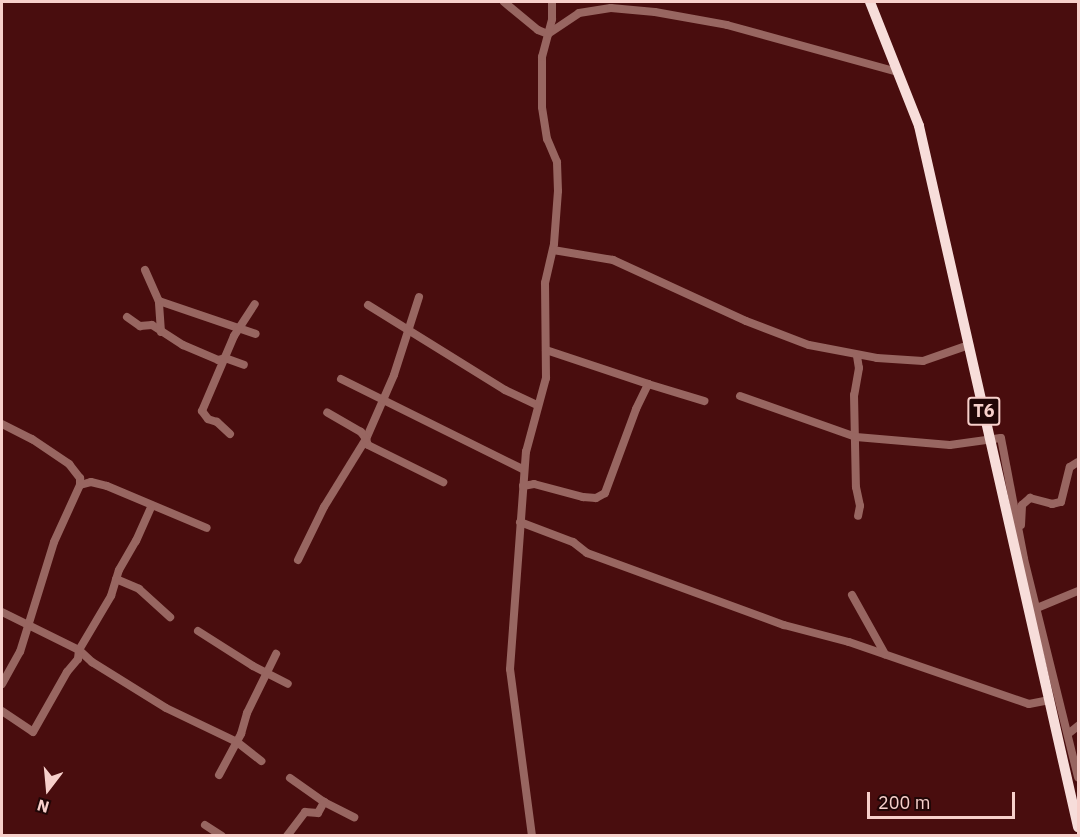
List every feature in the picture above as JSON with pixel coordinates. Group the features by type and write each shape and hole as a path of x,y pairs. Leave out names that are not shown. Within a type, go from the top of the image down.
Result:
{"highway":[{"name":"T6","path":"870,2 919,126 1078,827"}],"street":[{"path":"504,2 538,30 548,34"},
{"path":"532,836 510,669 525,452 546,378 545,283 553,250 558,191 557,162 547,139 542,107 542,57 552,2"},
{"path":"548,34 579,13 611,8 655,12 727,25 898,72"},
{"path":"553,250 613,260 746,321 809,345 877,357 923,361 969,345"},
{"path":"145,270 159,302 161,332"},
{"path":"298,560 324,507 366,439 394,375 419,297"},
{"path":"159,302 256,334"},
{"path":"230,434 208,419 202,411 238,327 255,304"},
{"path":"368,305 505,390 537,405"},
{"path":"127,317 140,326 152,325 183,345 218,360 225,358 244,365"},
{"path":"546,350 704,401"},
{"path":"857,356 860,368 854,395 858,516"},
{"path":"341,379 524,470"},
{"path":"523,486 534,484 583,497 596,498 605,494 636,409 648,384"},
{"path":"740,396 856,437 950,445 1001,438 1048,661 1078,777"},
{"path":"327,412 361,432 368,445 443,482"},
{"path":"2,424 32,439 69,464 80,478 80,485 54,542 21,652 2,684"},
{"path":"1021,535 1022,505 1030,498 1052,504 1061,502 1070,466 1078,462"},
{"path":"80,485 91,482 207,528"},
{"path":"2,711 33,732 67,672 78,659 79,650 111,596 116,579 152,505"},
{"path":"519,522 573,542 587,553 784,625 885,654 1029,704 1050,700"},
{"path":"116,579 139,589 170,617"},
{"path":"1037,609 1078,591"},
{"path":"852,595 885,654"},
{"path":"2,612 28,627 79,650 92,662 166,708 237,742 261,761"},
{"path":"198,631 288,684"},
{"path":"219,775 237,742 276,654"},
{"path":"1068,734 1078,726"},
{"path":"290,778 324,802 354,817"},
{"path":"287,836 305,812 318,813 324,802"},
{"path":"205,825 222,836"}]}
